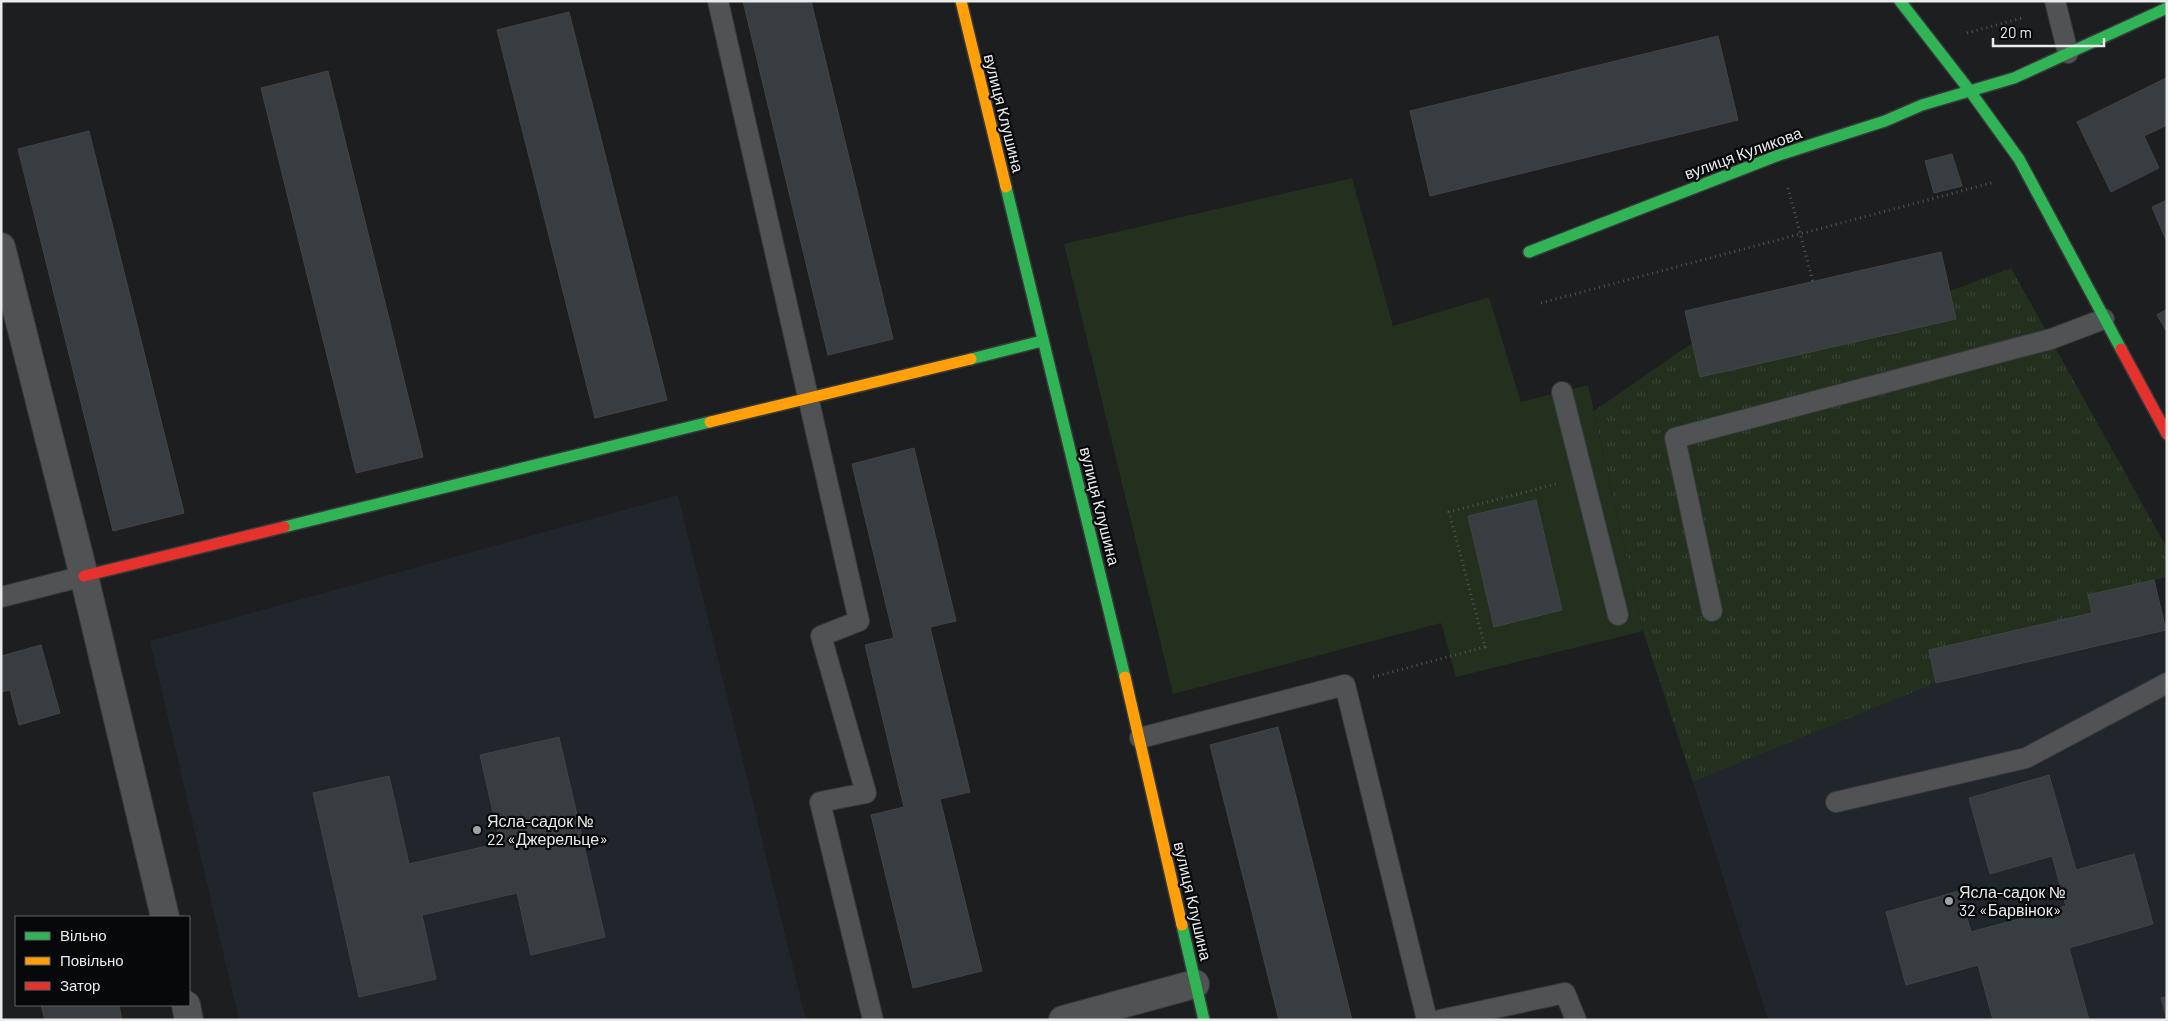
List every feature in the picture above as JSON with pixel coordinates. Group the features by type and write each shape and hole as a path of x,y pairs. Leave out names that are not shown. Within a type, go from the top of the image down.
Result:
{"street":[{"name":"вулиця Клушина","path":"961,1 1042,341 1140,738 1204,1020"},
{"path":"1900,1 1970,91 2019,160 2166,430"},
{"name":"вулиця Куликова","path":"1529,252 1779,155 1885,122 1922,105 2014,78 2167,8"},
{"path":"1,247 84,576 165,916"},
{"path":"84,576 1042,341"},
{"path":"1063,1020 1195,984"},
{"path":"186,1006 189,1020"}],"lane":[{"path":"718,1 859,621 821,636 866,792 820,802 873,1020"},
{"path":"2055,1 2068,53"},
{"path":"1712,611 1675,438 2051,339 2104,319"},
{"path":"1562,392 1618,615"},
{"path":"1,597 84,576"},
{"path":"1836,802 2026,758 2167,683"},
{"path":"1140,738 1345,685 1428,1020"},
{"path":"1440,1020 1564,993 1576,1020"}],"path":[{"path":"1963,34 2022,18"},
{"path":"1779,155 1813,282"},
{"path":"1541,303 1996,182"},
{"path":"1345,685 1484,647 1449,512 1583,477"}],"shaded area":[{"name":"Ясла-садок № 22 «Джерельце»","path":"678,495 806,1020 239,1020 150,641"},
{"name":"Ясла-садок № 32 «Барвінок»","path":"2167,630 2167,1020 1768,1020 1693,782 1936,683"}],"green space":[{"path":"1352,178 1393,326 1489,297 1521,402 1588,385 1643,631 1456,677 1441,623 1173,694 1064,244"},
{"path":"1941,252 1950,291 2011,268 2167,548 2167,577 2154,580 2166,630 1936,683 1693,782 1643,631 1594,411 1692,343 1685,311"}],"building":[{"path":"743,1 811,1 893,339 828,355"},
{"path":"569,12 667,400 595,418 497,30"},
{"path":"1718,36 1738,120 1430,196 1410,111"},
{"path":"328,71 423,457 356,473 261,88"},
{"path":"2166,78 2167,125 2144,136 2159,168 2111,192 2077,122"},
{"path":"89,131 184,513 113,531 18,149"},
{"path":"1952,154 1962,186 1934,193 1925,161"},
{"path":"2167,200 2167,242 2152,207"},
{"path":"1941,252 1956,319 1700,377 1685,311"},
{"path":"2167,309 2167,332 2157,315"},
{"path":"914,448 956,621 930,627 970,792 940,799 982,971 913,988 871,815 904,807 865,645 894,638 852,464"},
{"path":"1536,500 1562,610 1494,627 1468,516"},
{"path":"2154,580 2166,630 1936,683 1929,650 2092,613 2088,595"},
{"path":"41,645 60,713 19,725 10,690 1,692 1,656"},
{"path":"1278,727 1352,1020 1279,1020 1210,745"},
{"path":"559,737 605,937 531,955 517,893 422,915 436,979 359,997 313,793 389,776 409,864 500,843 480,755"},
{"path":"2049,775 2076,870 2134,854 2153,924 2069,948 2089,1020 1993,1020 1978,965 1906,985 1886,912 1959,891 1971,932 2066,906 2052,856 1990,874 1969,798"},
{"path":"2167,997 2167,1020 2161,998"},
{"path":"41,1006 119,1006 122,1020 45,1020"}],"traffic: fast":[{"path":"1900,1 1970,91 2019,159 2121,349"},
{"path":"1529,252 1779,155 1885,121 1922,105 2014,78 2167,8"},
{"path":"1006,187 1125,677"},
{"path":"971,359 1042,341"},
{"path":"284,527 710,422"},
{"path":"1182,925 1204,1020"}],"traffic: slow":[{"path":"961,1 1006,187"},
{"path":"710,422 971,359"},
{"path":"1125,677 1182,925"}],"traffic: jam":[{"path":"2121,349 2167,434"},
{"path":"84,576 284,527"}],"place":[{"name":"Ясла-садок № 22 «Джерельце»","path":"477,830"},
{"name":"Ясла-садок № 32 «Барвінок»","path":"1949,901"}]}
